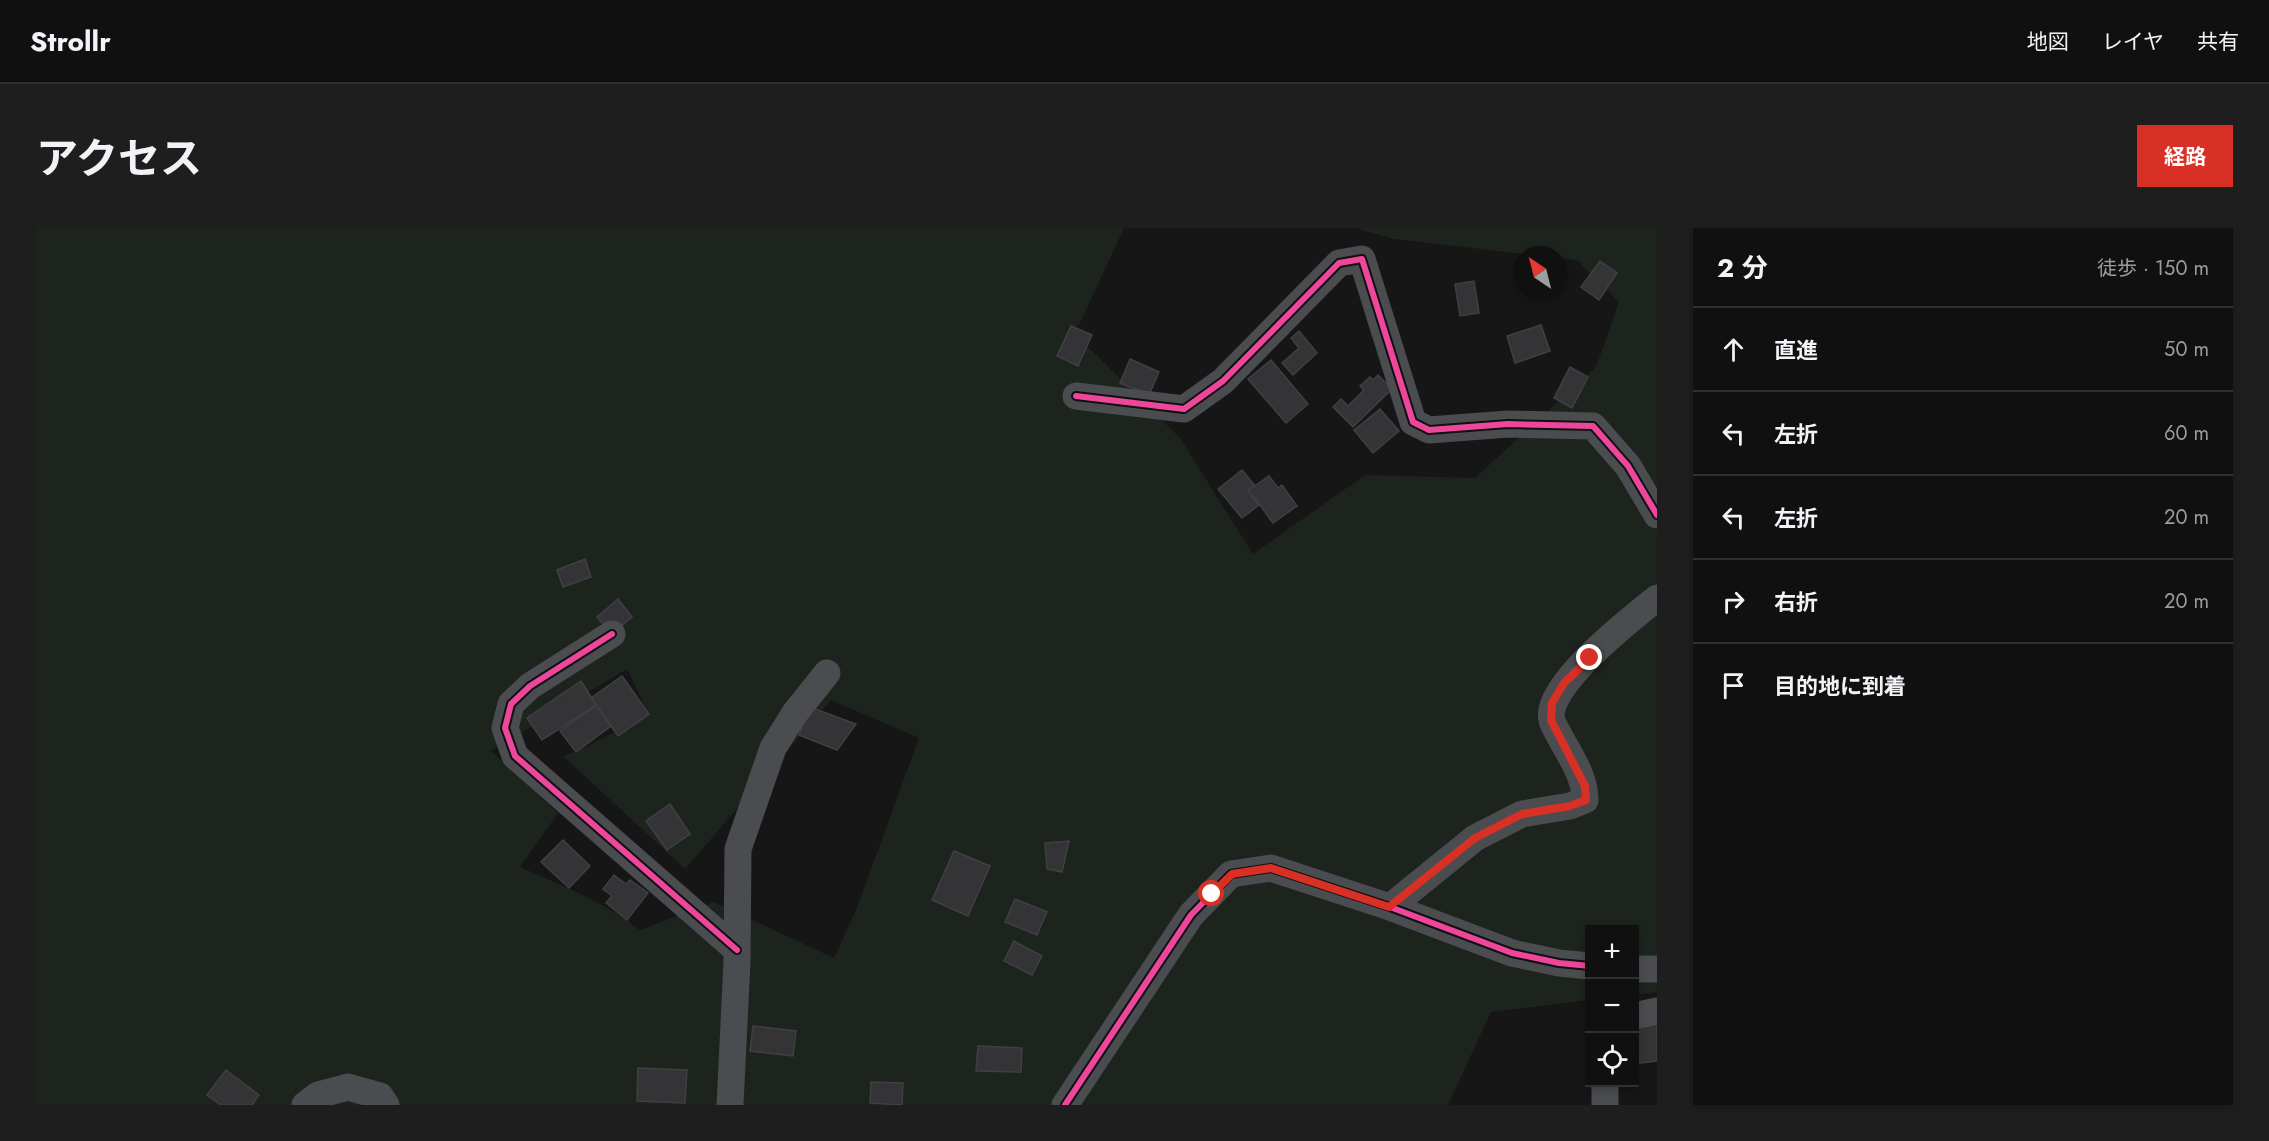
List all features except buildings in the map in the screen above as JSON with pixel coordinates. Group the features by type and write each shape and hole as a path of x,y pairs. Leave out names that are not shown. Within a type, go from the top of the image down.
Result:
{"street":[{"path":"1076,396 1184,410 1223,381 1339,263 1362,260 1413,422 1429,430 1508,424 1593,426 1628,466 1657,515"},
{"path":"1389,907 1475,838 1522,814 1570,806 1586,800 1585,786 1551,720 1552,703 1564,683 1617,630 1657,598"},
{"path":"612,634 530,686 511,704 505,728 515,756 737,950"},
{"path":"729,1105 737,950 738,849 773,748 795,713 827,673"},
{"path":"1065,1105 1191,915 1232,874 1271,868 1389,907 1512,953 1559,963 1585,966"},
{"path":"1639,969 1657,969"},
{"path":"1639,1015 1657,1011"},
{"path":"305,1105 318,1095 348,1087 380,1096 386,1105"},
{"path":"1605,1087 1605,1105"}],"shaded area":[{"path":"36,228 1124,228 1080,323 1072,331 1180,438 1253,554 1365,475 1475,478 1596,367 1619,302 1577,260 1567,259 1567,246 1513,246 1513,253 1394,239 1355,228 1657,228 1657,992 1639,994 1639,925 1585,925 1585,1000 1491,1012 1448,1105 36,1105","holes":["627,669 649,714 576,752 563,756 685,869 831,700 919,738 856,910 834,958 714,902 640,930 612,911 567,887 520,867 558,813 491,751"]}],"cycle path":[{"path":"1076,396 1184,409 1223,381 1339,263 1362,259 1413,422 1429,430 1508,424 1593,426 1628,466 1657,515"},
{"path":"612,634 530,686 511,704 505,728 515,756 737,950"},
{"path":"1065,1105 1191,915 1231,874 1271,868 1390,907 1512,953 1559,963 1585,966"}],"route":[{"path":"1212,894 1232,874 1271,868 1389,907 1475,838 1522,814 1570,806 1586,800 1585,786 1551,720 1552,703 1564,683 1590,658"}]}
